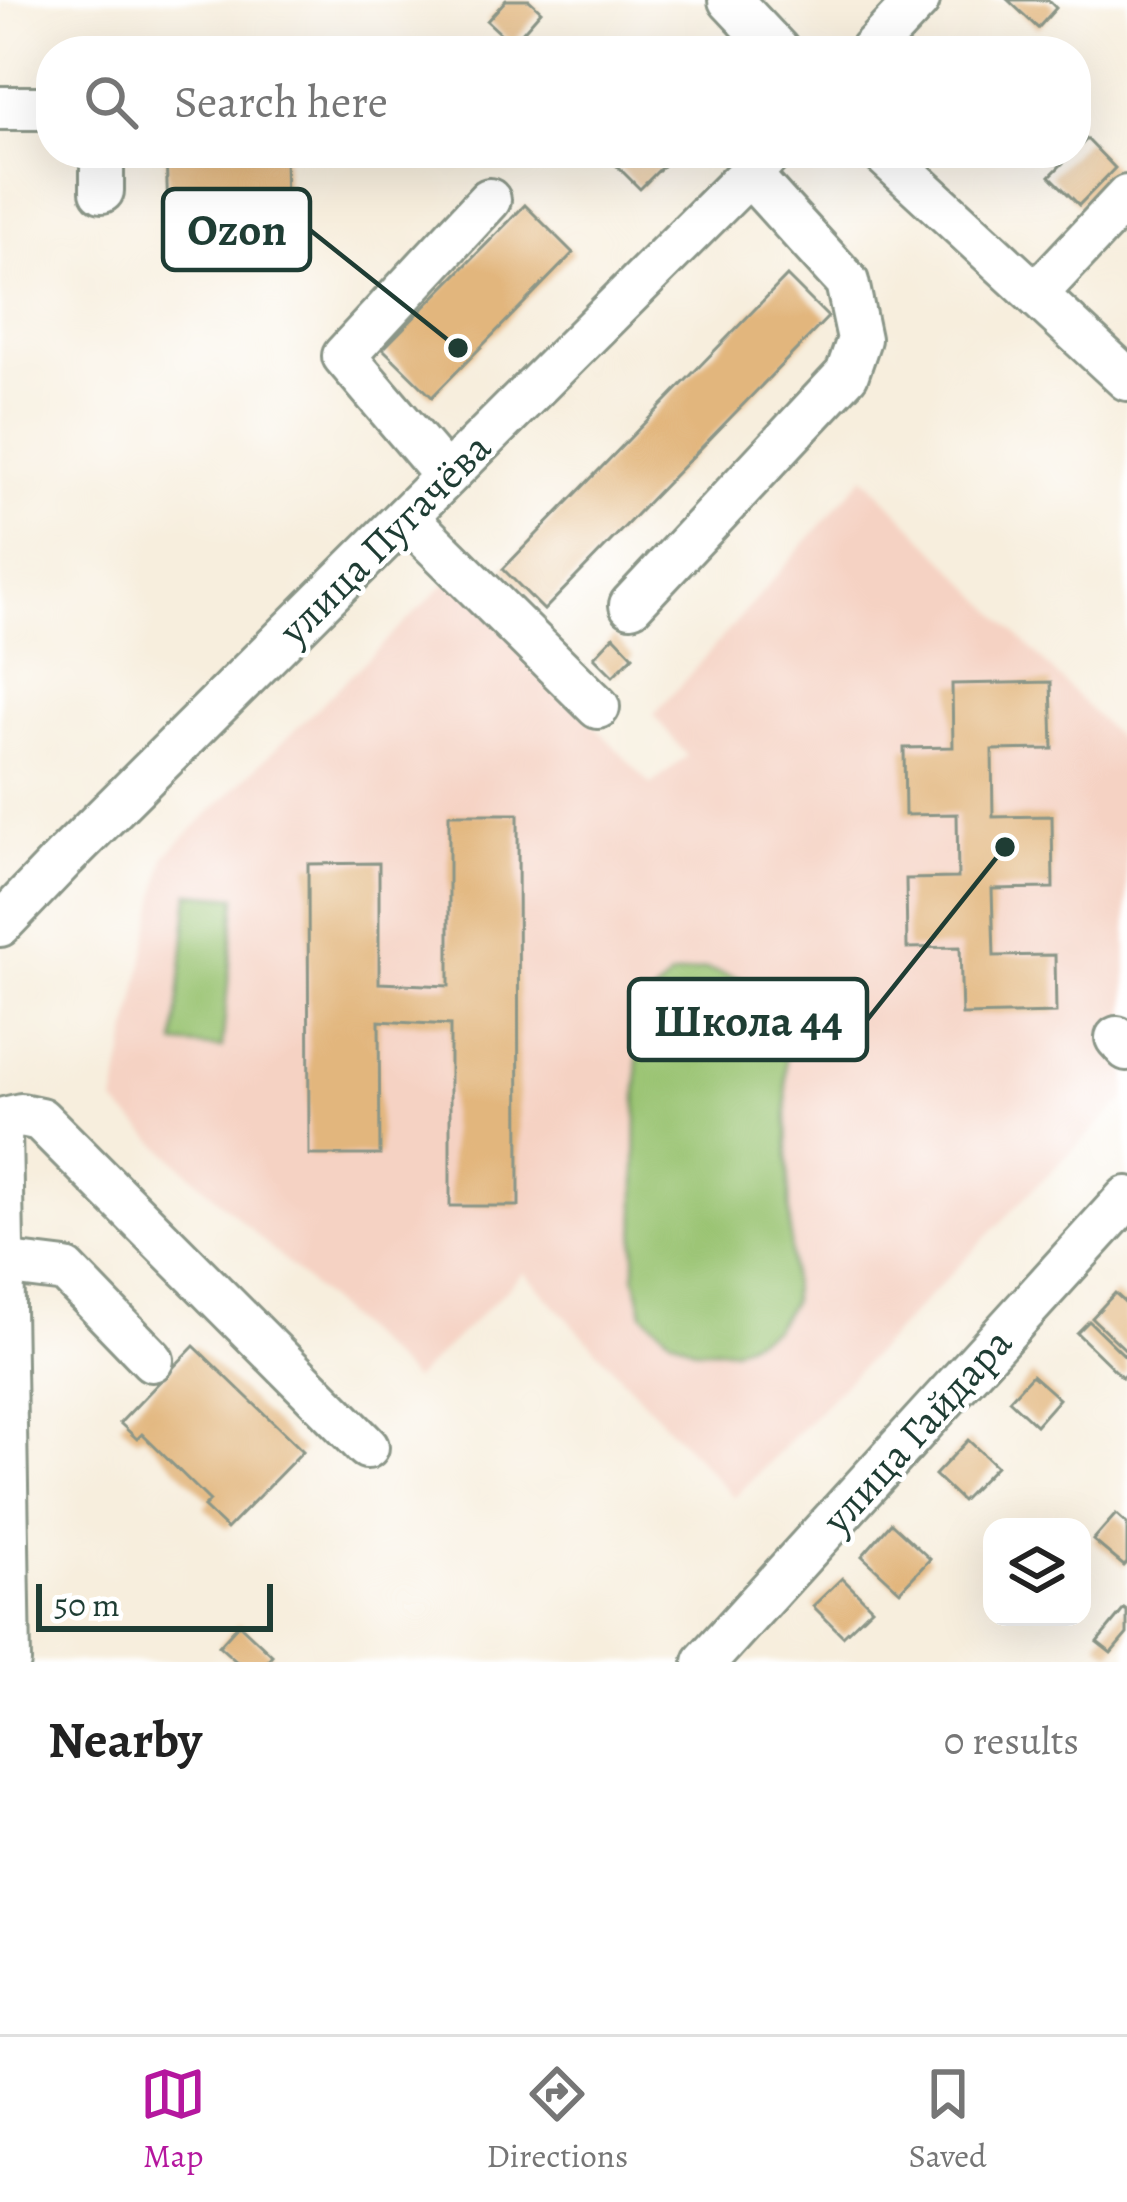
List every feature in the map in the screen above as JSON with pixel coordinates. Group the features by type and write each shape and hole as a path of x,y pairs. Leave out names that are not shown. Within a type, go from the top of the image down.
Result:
{"street":[{"path":"730,0 764,36"},
{"path":"884,36 918,0"},
{"path":"0,108 36,108"},
{"name":"улица Пугачёва","path":"0,926 756,168"},
{"path":"631,605 847,374 859,339 847,282 763,168"},
{"path":"899,168 1127,379"},
{"path":"1036,294 1127,196"},
{"path":"446,476 344,356 489,200"},
{"path":"406,517 598,707"},
{"path":"9,1662 0,1124 21,1115 40,1119 367,1447"},
{"name":"улица Гайдара","path":"705,1662 1120,1222"},
{"path":"2,1263 66,1271 152,1360"}],"shaded area":[{"path":"864,476 1127,748 1127,1098 734,1498 524,1272 413,1380 114,1103 165,856 453,576 651,785 687,756 654,715"}],"green space":[{"path":"189,893 236,897 222,1048 175,1044"},
{"path":"705,969 742,979 775,1006 785,1044 792,1303 773,1329 733,1349 696,1349 670,1337 643,1313 635,1275 638,1012 670,977"}],"building":[{"path":"506,0 529,0 541,11 519,36 503,36 487,21"},
{"path":"1008,0 1048,0 1056,8 1038,28"},
{"path":"1091,143 1115,168 1079,205 1050,176 1058,168 1091,168"},
{"path":"166,168 285,168 286,211 168,213"},
{"path":"619,168 661,168 640,189"},
{"path":"525,205 573,253 432,397 383,349"},
{"path":"787,276 828,317 544,610 503,569"},
{"path":"614,636 633,656 613,676 594,657"},
{"path":"1051,682 1053,749 992,750 993,817 1052,816 1053,888 992,889 994,956 1055,955 1056,1013 962,1015 960,947 907,948 906,879 958,878 957,814 905,815 904,748 953,747 952,684"},
{"path":"449,814 518,814 519,1206 450,1206 450,1025 379,1021 380,1155 309,1155 308,864 379,863 379,983 449,986"},
{"path":"1115,1293 1127,1304 1127,1351 1092,1318"},
{"path":"1089,1321 1127,1358 1122,1377 1077,1333"},
{"path":"194,1346 303,1451 227,1529 204,1507 210,1501 142,1434 137,1439 120,1423"},
{"path":"1032,1375 1059,1399 1036,1425 1009,1400"},
{"path":"968,1440 996,1466 962,1501 935,1475"},
{"path":"1116,1514 1127,1524 1124,1566 1093,1540"},
{"path":"891,1523 930,1559 900,1591 862,1556"},
{"path":"842,1578 872,1608 843,1636 813,1606"},
{"path":"1124,1609 1127,1634 1111,1653 1097,1642"},
{"path":"239,1624 272,1655 266,1662 237,1662 219,1646"}],"place":[{"name":"Ozon","path":"458,348"},
{"name":"Школа 44","path":"1005,847"}]}
